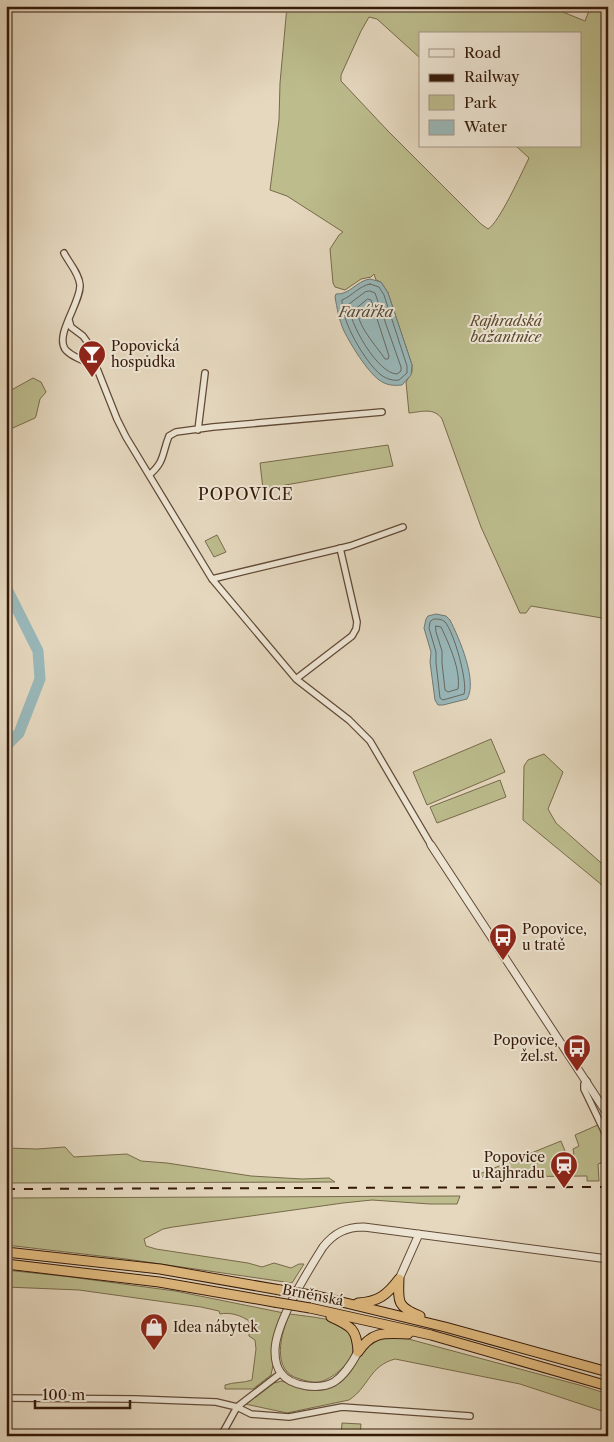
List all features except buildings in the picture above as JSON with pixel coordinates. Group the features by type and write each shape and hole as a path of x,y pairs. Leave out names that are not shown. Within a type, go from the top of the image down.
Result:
{"highway":[{"name":"Brněnská","path":"6,1252 160,1269 317,1296 445,1327 608,1372"},
{"name":"Brněnská","path":"6,1264 159,1282 310,1308 431,1335 608,1386"},
{"path":"351,1304 376,1300 386,1293 399,1279"},
{"path":"399,1279 399,1300 403,1308 408,1312 445,1327"},
{"path":"310,1308 340,1321 352,1329 356,1336 358,1352"},
{"path":"358,1352 367,1340 379,1334 431,1335"}],"street":[{"path":"64,253 79,278 80,285 63,342 65,349 96,366"},
{"path":"69,320 70,327 86,339 117,420 212,579 296,679 349,720 370,741 431,845 608,1115"},
{"path":"64,334 74,331"},
{"path":"198,430 205,373"},
{"path":"149,475 162,460 169,436 176,432 382,412"},
{"path":"212,579 340,548 403,527"},
{"path":"296,679 347,640 355,631 356,619 340,548"},
{"path":"587,1081 584,1084 584,1089 608,1138"},
{"path":"358,1352 350,1366 333,1382 326,1385 303,1385 287,1379 280,1373 275,1351 276,1340 281,1326 314,1262 331,1238 340,1231 359,1227 608,1259"},
{"path":"399,1279 419,1234"},
{"path":"221,1436 237,1407 280,1373"},
{"path":"6,1398 216,1402 237,1407 251,1414 289,1417 342,1408 470,1416"}],"green space":[{"name":"Rajhradská bažantnice","path":"287,6 548,6 585,21 591,6 608,6 608,619 531,606 526,613 520,613 481,527 442,419 439,415 431,412 409,413 406,382 412,372 412,365 388,293 381,282 376,280 374,274 371,277 361,279 345,290 335,287 330,249 343,232 287,196 270,190 279,120 280,83"},
{"path":"33,378 41,382 46,392 40,399 35,418 6,431 6,393"},
{"path":"388,445 393,466 263,489 260,463"},
{"path":"217,535 226,552 214,557 205,541"},
{"path":"491,739 505,772 427,805 413,772"},
{"path":"544,754 563,772 548,809 556,823 608,869 608,890 523,820 524,766 528,760"},
{"path":"500,780 506,797 437,823 430,807"},
{"path":"600,1124 608,1142 608,1161 598,1164 599,1181 587,1181 587,1176 472,1177 561,1141 567,1156 574,1154 573,1149 579,1146 575,1135"},
{"path":"65,1147 74,1157 127,1154 141,1161 167,1163 251,1176 302,1179 329,1178 335,1182 6,1183 6,1148 37,1149"},
{"path":"460,1196 457,1204 372,1200 343,1203 173,1227 163,1229 144,1239 146,1246 156,1249 248,1263 262,1267 274,1263 291,1268 304,1264 292,1283 126,1259 6,1245 6,1198"},
{"path":"6,1270 175,1291 284,1313 271,1375 253,1389 225,1389 225,1385 231,1383 252,1380 256,1349 255,1340 249,1336 249,1321 239,1316 227,1313 220,1314 219,1311 201,1307 79,1290 6,1287"},
{"path":"290,1314 330,1320 341,1324 350,1331 354,1340 354,1349 350,1358 337,1373 319,1382 310,1382 291,1375 285,1368 281,1360 280,1351 281,1341"},
{"path":"401,1337 608,1394 608,1413 520,1384 395,1359 386,1362 374,1372 356,1395 349,1400 287,1413 245,1404 274,1383 282,1381 307,1390 321,1389 347,1375 367,1346 379,1338"},
{"path":"342,1423 361,1424 360,1436 341,1436"}],"water":[{"name":"Farářka","path":"370,279 381,282 388,293 412,365 411,375 402,385 387,384 374,376 355,350 344,331 338,314 336,294 341,294"},
{"path":"436,614 446,616 450,620 466,659 470,682 470,691 467,699 443,705 438,705 435,700 430,662 431,652 424,628 428,616"}],"waterway":[{"path":"6,587 38,651 40,679 19,733 6,746"}],"railway":[{"path":"6,1189 608,1187"}],"place":[{"name":"Popovická hospůdka","path":"92,378"},
{"name":"Popovice, u tratě","path":"503,961"},
{"name":"Popovice, žel.st.","path":"577,1072"},
{"name":"Popovice u Rajhradu","path":"564,1189"},
{"name":"Idea nábytek","path":"154,1351"}],"district":[{"name":"POPOVICE","path":"246,494"}]}
